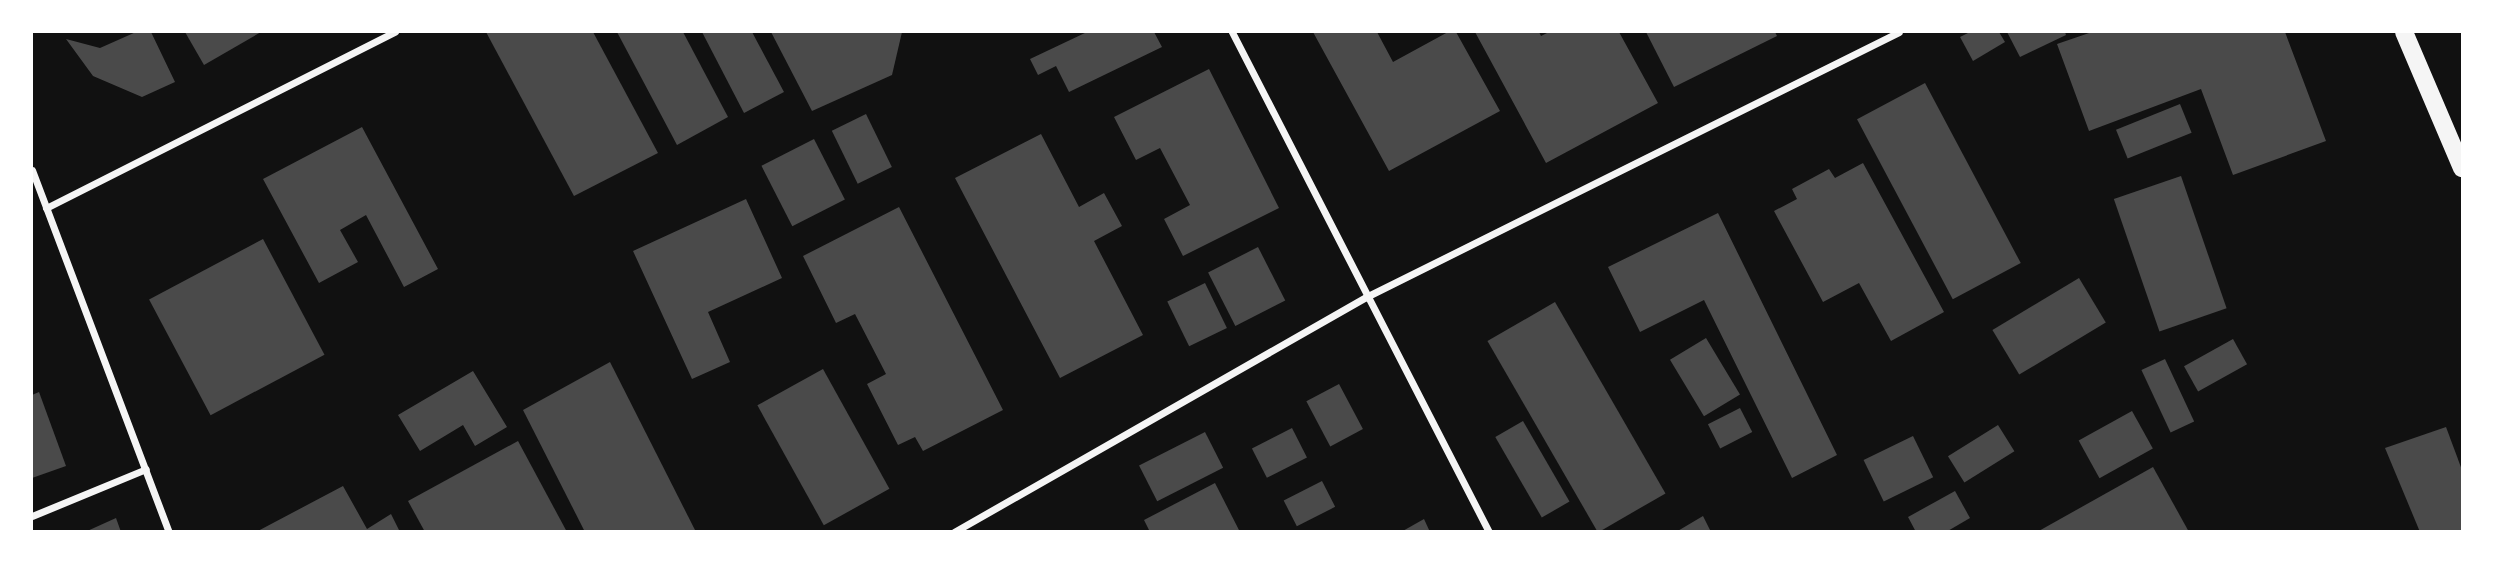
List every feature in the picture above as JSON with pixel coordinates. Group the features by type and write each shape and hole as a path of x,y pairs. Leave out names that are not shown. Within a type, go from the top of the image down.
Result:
{"main road":[{"path":"2404,32 2462,168"}],"street":[{"path":"46,208 395,32"},
{"path":"1231,32 1489,531"},
{"path":"954,531 1366,297 1899,32"},
{"path":"32,170 169,531"},
{"path":"32,516 146,470"}],"building":[{"path":"136,32 151,32 175,82 142,97 93,76 66,39 100,48"},
{"path":"185,32 261,32 204,65"},
{"path":"486,32 593,32 658,153 574,196"},
{"path":"617,32 683,32 728,117 677,145"},
{"path":"702,32 752,32 784,92 744,113"},
{"path":"771,32 902,32 892,75 812,111"},
{"path":"1087,32 1154,32 1162,47 1069,92 1056,66 1038,75 1030,59"},
{"path":"1313,32 1377,32 1393,62 1448,32 1456,32 1500,111 1389,171"},
{"path":"1475,32 1539,32 1541,36 1549,32 1619,32 1658,103 1546,163"},
{"path":"1646,32 1775,32 1777,36 1674,87"},
{"path":"1970,32 1999,32 2005,42 1973,61 1960,37"},
{"path":"2007,32 2065,32 2066,35 2020,57"},
{"path":"2092,32 2285,32 2326,141 2233,175 2201,89 2089,131 2057,44"},
{"path":"1209,69 1279,208 1183,256 1164,219 1190,205 1160,148 1136,160 1114,117"},
{"path":"1925,83 2021,263 1953,299 1857,119"},
{"path":"2180,104 2192,133 2128,159 2116,130"},
{"path":"866,114 892,167 858,184 832,131"},
{"path":"362,127 438,269 404,287 366,215 340,230 358,262 319,283 263,179"},
{"path":"1041,134 1079,207 1104,193 1122,226 1094,241 1143,335 1060,378 955,178"},
{"path":"814,139 845,200 792,226 761,166"},
{"path":"1863,163 1944,312 1891,341 1859,283 1823,302 1774,211 1797,199 1792,189 1829,169 1835,178"},
{"path":"2181,176 2227,308 2159,331 2114,199"},
{"path":"746,199 782,278 708,312 730,362 692,379 633,251"},
{"path":"899,207 1003,410 923,451 915,437 898,445 867,384 886,374 855,314 836,323 803,256"},
{"path":"1718,213 1837,455 1792,478 1704,300 1640,332 1608,267"},
{"path":"263,239 325,355 211,415 149,300"},
{"path":"1258,247 1285,300 1235,326 1208,272"},
{"path":"2079,278 2106,323 2019,375 1992,330"},
{"path":"1205,283 1227,328 1189,346 1167,301"},
{"path":"1555,302 1666,493 1598,532 1487,341"},
{"path":"1706,338 1740,395 1704,416 1670,360"},
{"path":"2233,339 2247,364 2198,392 2184,366"},
{"path":"2165,359 2194,422 2171,433 2141,370"},
{"path":"610,362 696,532 585,532 523,410"},
{"path":"823,369 889,489 824,525 757,405"},
{"path":"473,371 507,427 475,446 463,425 420,451 398,415"},
{"path":"1339,384 1363,429 1330,446 1306,401"},
{"path":"39,392 66,466 32,478 32,395"},
{"path":"1740,408 1752,432 1720,448 1708,424"},
{"path":"2132,411 2153,449 2099,478 2079,441"},
{"path":"1523,421 1570,502 1542,518 1495,437"},
{"path":"1998,425 2014,451 1964,483 1948,456"},
{"path":"2446,427 2462,470 2462,532 2420,532 2385,448"},
{"path":"1292,428 1307,457 1267,478 1252,448"},
{"path":"1205,432 1223,468 1157,501 1139,466"},
{"path":"1913,436 1933,477 1884,501 1864,460"},
{"path":"518,441 567,532 425,532 408,501"},
{"path":"2153,467 2189,532 2037,532"},
{"path":"1322,481 1335,507 1297,526 1284,501"},
{"path":"1215,483 1240,532 1150,532 1144,520"},
{"path":"343,486 367,529 391,514 400,532 256,532"},
{"path":"1955,491 1970,518 1946,532 1916,532 1908,517"},
{"path":"1703,516 1711,532 1676,532"},
{"path":"116,518 121,532 85,532"},
{"path":"1424,519 1430,532 1401,532"}]}
